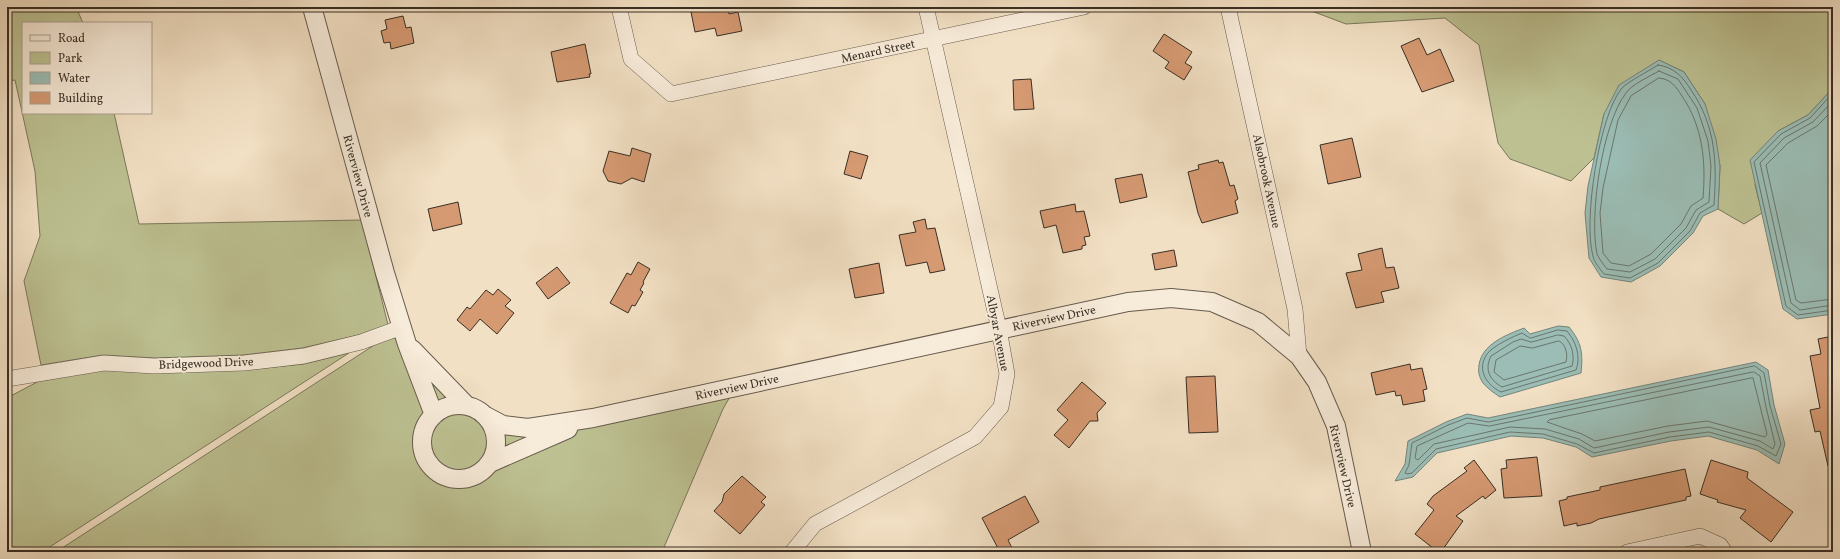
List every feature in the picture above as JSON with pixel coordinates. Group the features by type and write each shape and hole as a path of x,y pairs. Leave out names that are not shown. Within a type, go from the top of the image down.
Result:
{"street":[{"name":"Riverview Drive","path":"312,7 385,273 404,336 434,415 427,424 423,434 423,446 431,466 440,473 455,478 472,477 482,471 490,462 592,418"},
{"name":"Menard Street","path":"619,7 631,59 671,94 1084,7"},
{"name":"Albyar Avenue","path":"792,552 816,524 976,437 1001,407 1007,374 999,329 926,7"},
{"name":"Alsobrook Avenue","path":"1228,7 1295,309 1299,356"},
{"name":"Riverview Drive","path":"404,336 467,406 478,410 503,425 528,428 592,418 704,395 999,329 1128,302 1172,298 1212,302 1258,322 1299,356 1317,382 1336,426 1362,552"},
{"name":"Bridgewood Drive","path":"7,379 104,362 154,366 244,363 304,356 361,342 404,336"},
{"path":"434,415 444,408 455,405 467,406"},
{"path":"486,416 493,427 496,439 495,451 490,462"},
{"path":"1628,552 1700,536 1720,545 1725,552"}],"green space":[{"path":"7,7 76,7 83,22 22,22 22,112 15,80 7,81"},
{"path":"1310,7 1833,7 1833,88 1808,115 1778,131 1755,185 1762,213 1744,224 1718,209 1720,166 1705,104 1684,72 1659,60 1604,114 1594,158 1571,181 1510,159 1498,143 1479,45 1445,18 1346,24 1309,10"},
{"path":"22,114 114,114 139,224 362,220 388,325 359,335 302,348 243,355 155,358 103,355 41,365 24,281 40,236 35,171"},
{"path":"402,327 467,406 481,412 503,425 735,388 723,409 662,552 56,552"},
{"path":"349,353 42,552 7,552 7,398 39,381 104,370 244,370 304,364"}],"water":[{"path":"1659,60 1684,72 1705,104 1716,139 1720,166 1718,209 1703,216 1693,233 1660,266 1631,282 1601,277 1589,258 1585,213 1588,186 1604,114 1619,85"},
{"path":"1833,88 1833,314 1797,319 1783,309 1750,160 1778,131 1808,115"},
{"path":"1558,326 1569,327 1577,338 1582,354 1581,373 1500,397 1483,383 1479,372 1481,358 1485,351 1496,341 1524,328 1530,334"},
{"path":"1756,362 1768,370 1774,405 1785,444 1779,464 1757,450 1708,436 1671,441 1592,457 1576,447 1543,438 1511,436 1437,453 1413,477 1395,481 1405,464 1408,441 1446,422 1467,414 1488,418"}],"building":[{"path":"716,7 728,7 729,14 738,12 742,31 717,36 715,28 695,32 691,12"},
{"path":"403,16 406,28 411,27 414,43 391,49 390,42 384,43 381,31 387,29 385,20"},
{"path":"1164,34 1192,52 1185,63 1192,67 1184,80 1165,68 1169,62 1153,51"},
{"path":"1419,38 1427,55 1440,49 1454,81 1422,92 1401,46"},
{"path":"585,44 591,74 589,74 590,77 557,82 551,52"},
{"path":"1031,79 1034,109 1014,110 1013,80"},
{"path":"1352,138 1361,177 1328,184 1320,145"},
{"path":"632,148 651,154 644,182 632,178 621,184 608,181 603,171 609,151 630,156"},
{"path":"850,151 868,156 861,179 844,174"},
{"path":"1218,160 1219,163 1223,162 1230,186 1234,185 1238,199 1235,201 1238,213 1202,223 1198,213 1188,172 1199,169 1198,165"},
{"path":"1142,174 1147,197 1120,203 1115,179"},
{"path":"458,202 462,224 433,231 428,209"},
{"path":"1075,204 1076,212 1084,211 1090,236 1084,237 1086,245 1082,246 1082,249 1063,253 1056,225 1044,228 1040,211"},
{"path":"925,219 927,229 935,228 945,270 930,273 927,262 906,266 899,235 916,232 913,222"},
{"path":"1382,248 1386,268 1394,267 1399,288 1381,292 1384,302 1356,308 1346,273 1362,270 1358,254"},
{"path":"1174,250 1177,266 1155,270 1152,254"},
{"path":"638,262 650,269 640,290 643,292 635,306 632,305 628,313 610,303 627,273 631,275"},
{"path":"879,263 884,293 855,298 849,269"},
{"path":"557,267 570,283 548,299 536,283"},
{"path":"498,289 511,300 505,306 514,313 497,334 480,319 470,331 457,320 467,307 470,309 486,290 493,295"},
{"path":"1833,336 1833,465 1828,466 1820,431 1815,432 1810,410 1820,408 1810,356 1821,354 1818,339"},
{"path":"1410,364 1411,370 1422,368 1427,389 1423,390 1425,401 1403,405 1401,395 1396,396 1395,391 1376,395 1371,373"},
{"path":"1215,376 1218,432 1189,433 1186,377"},
{"path":"1082,382 1106,403 1097,413 1098,421 1090,421 1069,448 1054,435 1068,420 1057,410"},
{"path":"1537,457 1542,496 1504,498 1501,469 1507,468 1506,460"},
{"path":"1474,460 1496,490 1485,499 1483,496 1456,516 1463,521 1443,549 1441,547 1438,552 1415,534 1434,510 1427,504 1433,496 1467,471 1464,468"},
{"path":"1711,460 1748,472 1747,478 1793,512 1771,542 1740,518 1746,510 1717,502 1718,500 1700,494"},
{"path":"1685,469 1691,496 1686,497 1686,500 1599,519 1591,523 1577,526 1577,523 1564,526 1559,501 1567,499 1567,497 1600,490 1600,487"},
{"path":"742,476 766,497 761,502 765,505 740,534 714,511 722,502 724,494"},
{"path":"1025,496 1039,522 1008,540 1014,552 1000,552 982,518"}]}
